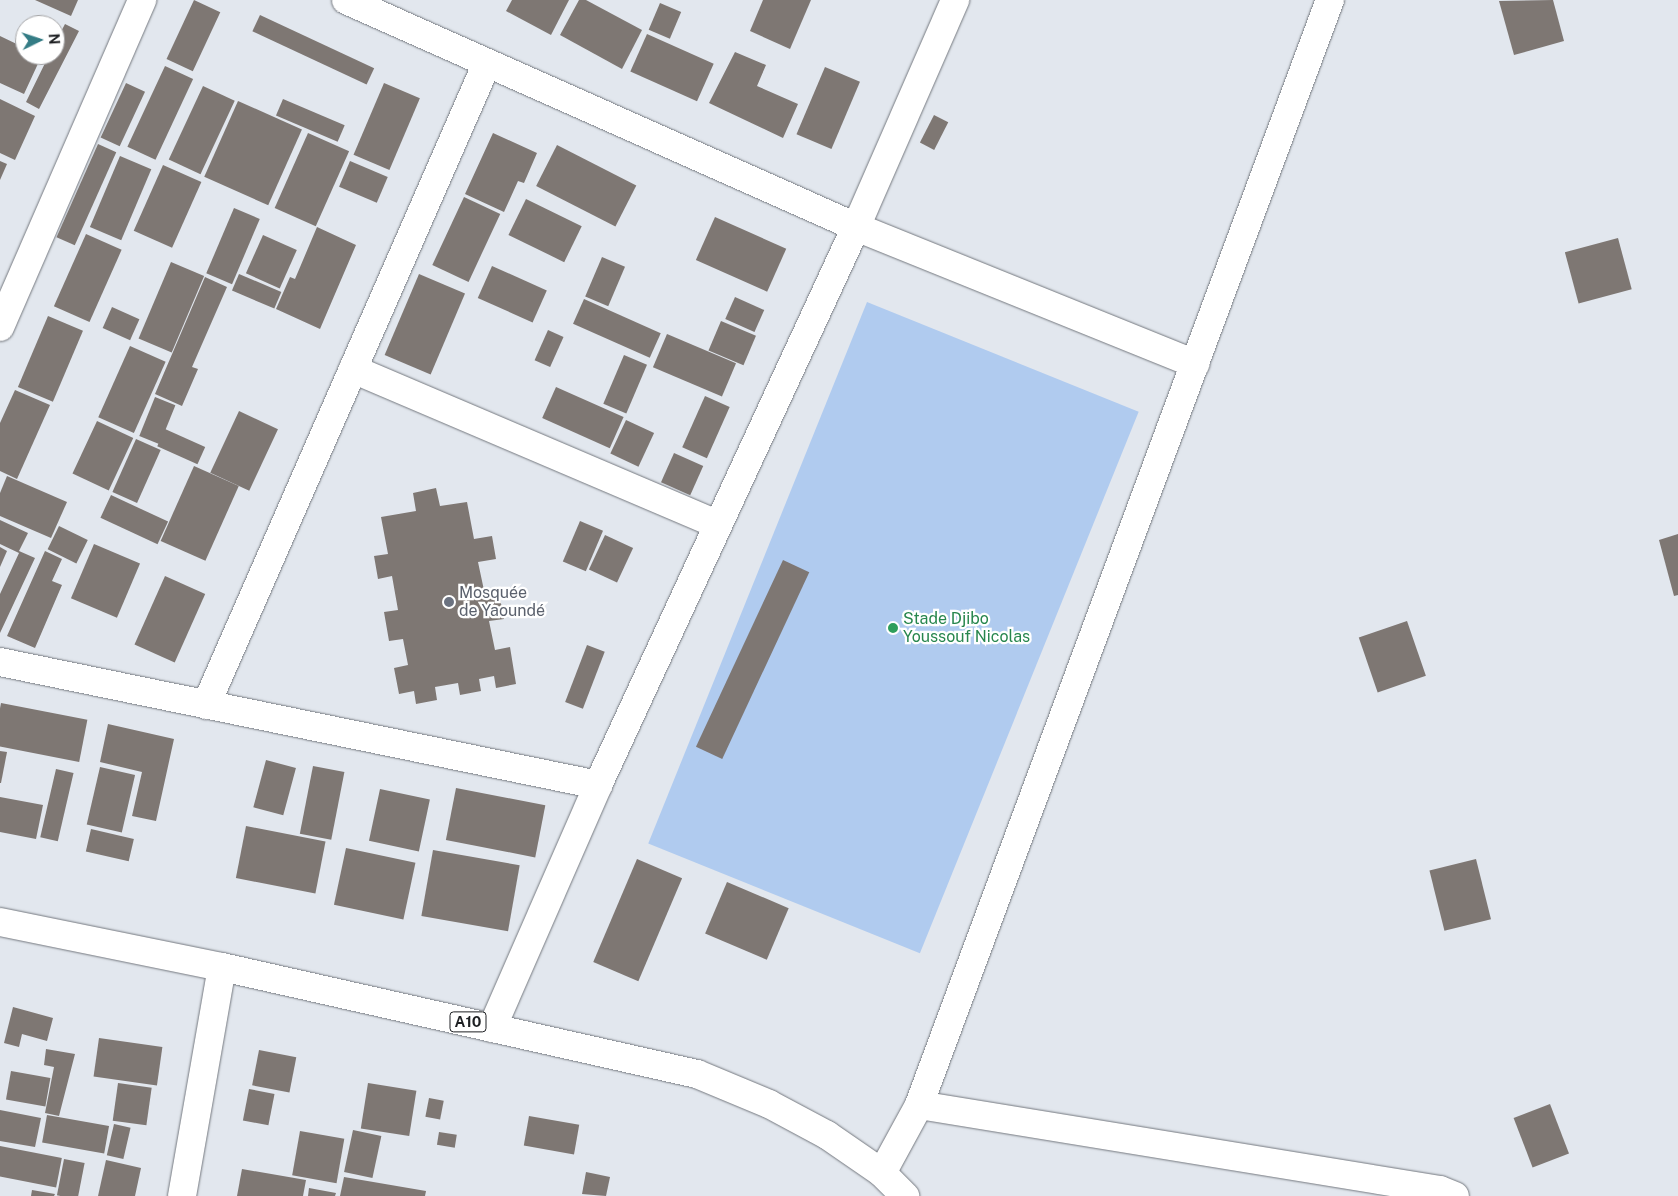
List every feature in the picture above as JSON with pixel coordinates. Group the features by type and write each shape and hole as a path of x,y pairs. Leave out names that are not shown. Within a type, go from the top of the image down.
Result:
{"street":[{"path":"0,327 142,0"},
{"path":"346,0 856,227 1195,364"},
{"path":"492,1028 598,785 716,524 856,227 955,0"},
{"path":"882,1173 919,1105 1330,0"},
{"path":"206,705 487,62"},
{"path":"353,369 716,524"},
{"path":"0,662 598,785"},
{"name":"A10","path":"0,922 222,967 697,1074 769,1104 819,1130 882,1173 905,1196"},
{"path":"182,1196 222,967"},
{"path":"919,1105 1440,1190 1455,1196"}],"shaded area":[{"name":"Stade Djibo Youssouf Nicolas","path":"867,302 1139,412 920,953 648,843"}],"building":[{"path":"35,0 78,0 71,16"},
{"path":"194,0 220,12 193,71 167,59"},
{"path":"512,0 569,0 551,35 506,11"},
{"path":"579,0 586,0 642,30 622,69 560,35"},
{"path":"763,0 811,0 790,49 750,31"},
{"path":"1553,0 1564,41 1514,55 1499,1"},
{"path":"660,3 681,12 670,39 649,30"},
{"path":"260,15 374,68 367,85 252,31"},
{"path":"65,24 79,31 65,58"},
{"path":"647,34 714,64 697,101 630,71"},
{"path":"0,36 15,43 15,65 37,65 24,94 0,83"},
{"path":"735,52 766,65 757,86 798,104 783,138 709,103"},
{"path":"44,65 62,65 39,109 26,102"},
{"path":"165,66 193,79 155,160 127,147"},
{"path":"825,67 860,82 831,149 796,134"},
{"path":"126,83 145,92 120,146 101,137"},
{"path":"384,83 420,98 389,170 354,155"},
{"path":"203,86 235,101 200,174 169,159"},
{"path":"0,99 35,116 15,160 0,153"},
{"path":"283,99 345,125 338,142 276,116"},
{"path":"238,101 302,129 268,205 204,177"},
{"path":"934,115 948,122 934,150 920,143"},
{"path":"308,133 349,151 316,226 275,208"},
{"path":"493,133 537,153 524,183 518,181 504,212 465,194"},
{"path":"98,144 116,152 75,245 57,237"},
{"path":"557,145 636,185 615,226 536,186"},
{"path":"120,156 151,169 121,240 90,227"},
{"path":"0,161 7,164 0,180"},
{"path":"350,161 388,177 377,203 339,187"},
{"path":"163,165 201,182 172,248 134,231"},
{"path":"464,197 500,214 469,282 432,265"},
{"path":"526,199 582,226 564,262 508,235"},
{"path":"234,208 260,219 232,284 206,273"},
{"path":"715,217 786,249 767,292 696,260"},
{"path":"317,227 356,245 320,329 276,309 290,277 295,279"},
{"path":"86,234 122,250 89,322 54,306"},
{"path":"263,235 297,250 280,288 246,273"},
{"path":"1618,238 1632,289 1579,303 1565,252"},
{"path":"602,257 625,267 608,306 585,297"},
{"path":"171,262 204,276 172,352 139,338"},
{"path":"492,266 547,290 533,322 478,298"},
{"path":"239,274 281,292 274,309 232,291"},
{"path":"419,274 465,294 431,375 385,355"},
{"path":"205,277 227,287 192,367 198,369 182,406 155,394"},
{"path":"735,297 764,310 754,332 725,319"},
{"path":"584,299 661,333 650,358 573,324"},
{"path":"112,307 139,319 130,340 103,328"},
{"path":"48,316 83,331 53,402 18,387"},
{"path":"721,321 756,336 743,365 708,350"},
{"path":"548,330 564,337 550,367 535,360"},
{"path":"667,334 736,363 722,396 653,367"},
{"path":"130,346 166,362 134,433 98,417"},
{"path":"624,355 647,365 626,414 603,404"},
{"path":"556,387 624,417 610,448 542,418"},
{"path":"15,390 50,405 17,479 0,471 0,423"},
{"path":"705,396 730,407 707,458 682,447"},
{"path":"155,397 175,405 160,444 139,436"},
{"path":"239,411 278,429 249,491 210,473"},
{"path":"626,420 654,433 638,467 610,454"},
{"path":"97,421 133,438 109,490 72,474"},
{"path":"165,429 205,447 197,464 157,446"},
{"path":"136,439 161,450 137,503 112,492"},
{"path":"674,453 703,466 690,495 661,482"},
{"path":"194,466 239,486 205,561 161,541"},
{"path":"7,476 67,502 51,538 0,516 0,493"},
{"name":"Mosquée de Yaoundé","path":"436,488 440,506 467,502 474,539 492,536 496,559 478,562 485,595 499,593 504,619 489,621 495,650 510,647 516,684 496,688 494,676 479,679 481,691 460,695 458,683 435,687 437,700 416,704 414,691 399,694 394,668 408,665 403,639 389,641 384,612 398,610 392,576 378,579 374,556 388,554 381,517 416,511 413,493"},
{"path":"111,495 168,522 158,544 100,518"},
{"path":"0,520 28,533 19,551 35,558 0,633 0,594 19,553 0,544"},
{"path":"580,521 603,531 586,571 563,562"},
{"path":"59,526 88,540 76,563 48,549"},
{"path":"1678,534 1678,595 1674,596 1659,540"},
{"path":"605,535 633,548 617,583 589,569"},
{"path":"94,544 140,564 117,618 71,598"},
{"path":"0,547 7,551 0,567"},
{"path":"45,551 62,559 52,581 62,585 35,648 7,636"},
{"path":"783,560 809,572 722,759 696,747"},
{"path":"165,576 205,594 175,662 134,645"},
{"path":"1407,621 1426,676 1378,692 1359,638"},
{"path":"587,645 605,652 583,709 565,702"},
{"path":"1,703 87,720 79,762 0,747"},
{"path":"108,724 174,739 156,821 132,816 142,772 100,762"},
{"path":"0,751 7,752 1,783 0,783"},
{"path":"266,760 296,768 283,815 253,807"},
{"path":"313,766 344,772 331,840 300,834"},
{"path":"100,767 135,775 122,833 87,824"},
{"path":"56,769 74,773 58,841 40,837"},
{"path":"456,788 545,805 535,857 446,840"},
{"path":"380,789 430,800 419,851 369,841"},
{"path":"0,797 43,805 36,839 0,832"},
{"path":"246,826 326,841 315,893 236,878"},
{"path":"91,829 134,839 129,861 86,851"},
{"path":"346,848 415,863 403,919 334,905"},
{"path":"433,850 520,865 508,931 421,916"},
{"path":"637,859 682,878 638,981 593,962"},
{"path":"1476,859 1491,919 1444,931 1429,871"},
{"path":"727,882 789,908 767,960 705,934"},
{"path":"13,1007 53,1018 47,1041 22,1034 19,1047 4,1043"},
{"path":"99,1038 162,1047 157,1086 94,1077"},
{"path":"46,1049 75,1054 59,1116 45,1113 54,1067 44,1065"},
{"path":"259,1050 296,1057 289,1093 252,1085"},
{"path":"11,1071 50,1078 45,1107 6,1100"},
{"path":"118,1083 152,1088 146,1125 113,1121"},
{"path":"368,1083 416,1091 409,1136 361,1128"},
{"path":"249,1089 275,1094 268,1125 243,1120"},
{"path":"429,1098 444,1101 440,1120 425,1117"},
{"path":"1550,1104 1569,1153 1533,1167 1514,1118"},
{"path":"0,1110 41,1118 35,1147 0,1141"},
{"path":"47,1115 109,1126 104,1154 42,1143"},
{"path":"529,1116 579,1125 574,1154 524,1146"},
{"path":"114,1124 131,1128 123,1159 107,1155"},
{"path":"353,1130 381,1136 372,1178 344,1172"},
{"path":"300,1131 344,1139 337,1183 292,1175"},
{"path":"439,1132 457,1135 455,1148 437,1145"},
{"path":"0,1146 62,1158 56,1187 0,1177"},
{"path":"64,1159 85,1163 78,1196 57,1195"},
{"path":"106,1160 141,1168 135,1196 98,1196"},
{"path":"242,1169 306,1180 303,1196 237,1196"},
{"path":"586,1172 610,1177 606,1196 582,1194"},
{"path":"344,1177 426,1191 425,1196 340,1196"},
{"path":"309,1188 336,1193 335,1196 308,1196"},
{"path":"32,1190 55,1194 54,1196 31,1196"}],"place":[{"name":"Mosquée de Yaoundé","path":"449,602"},
{"name":"Stade Djibo Youssouf Nicolas","path":"893,628"}]}
